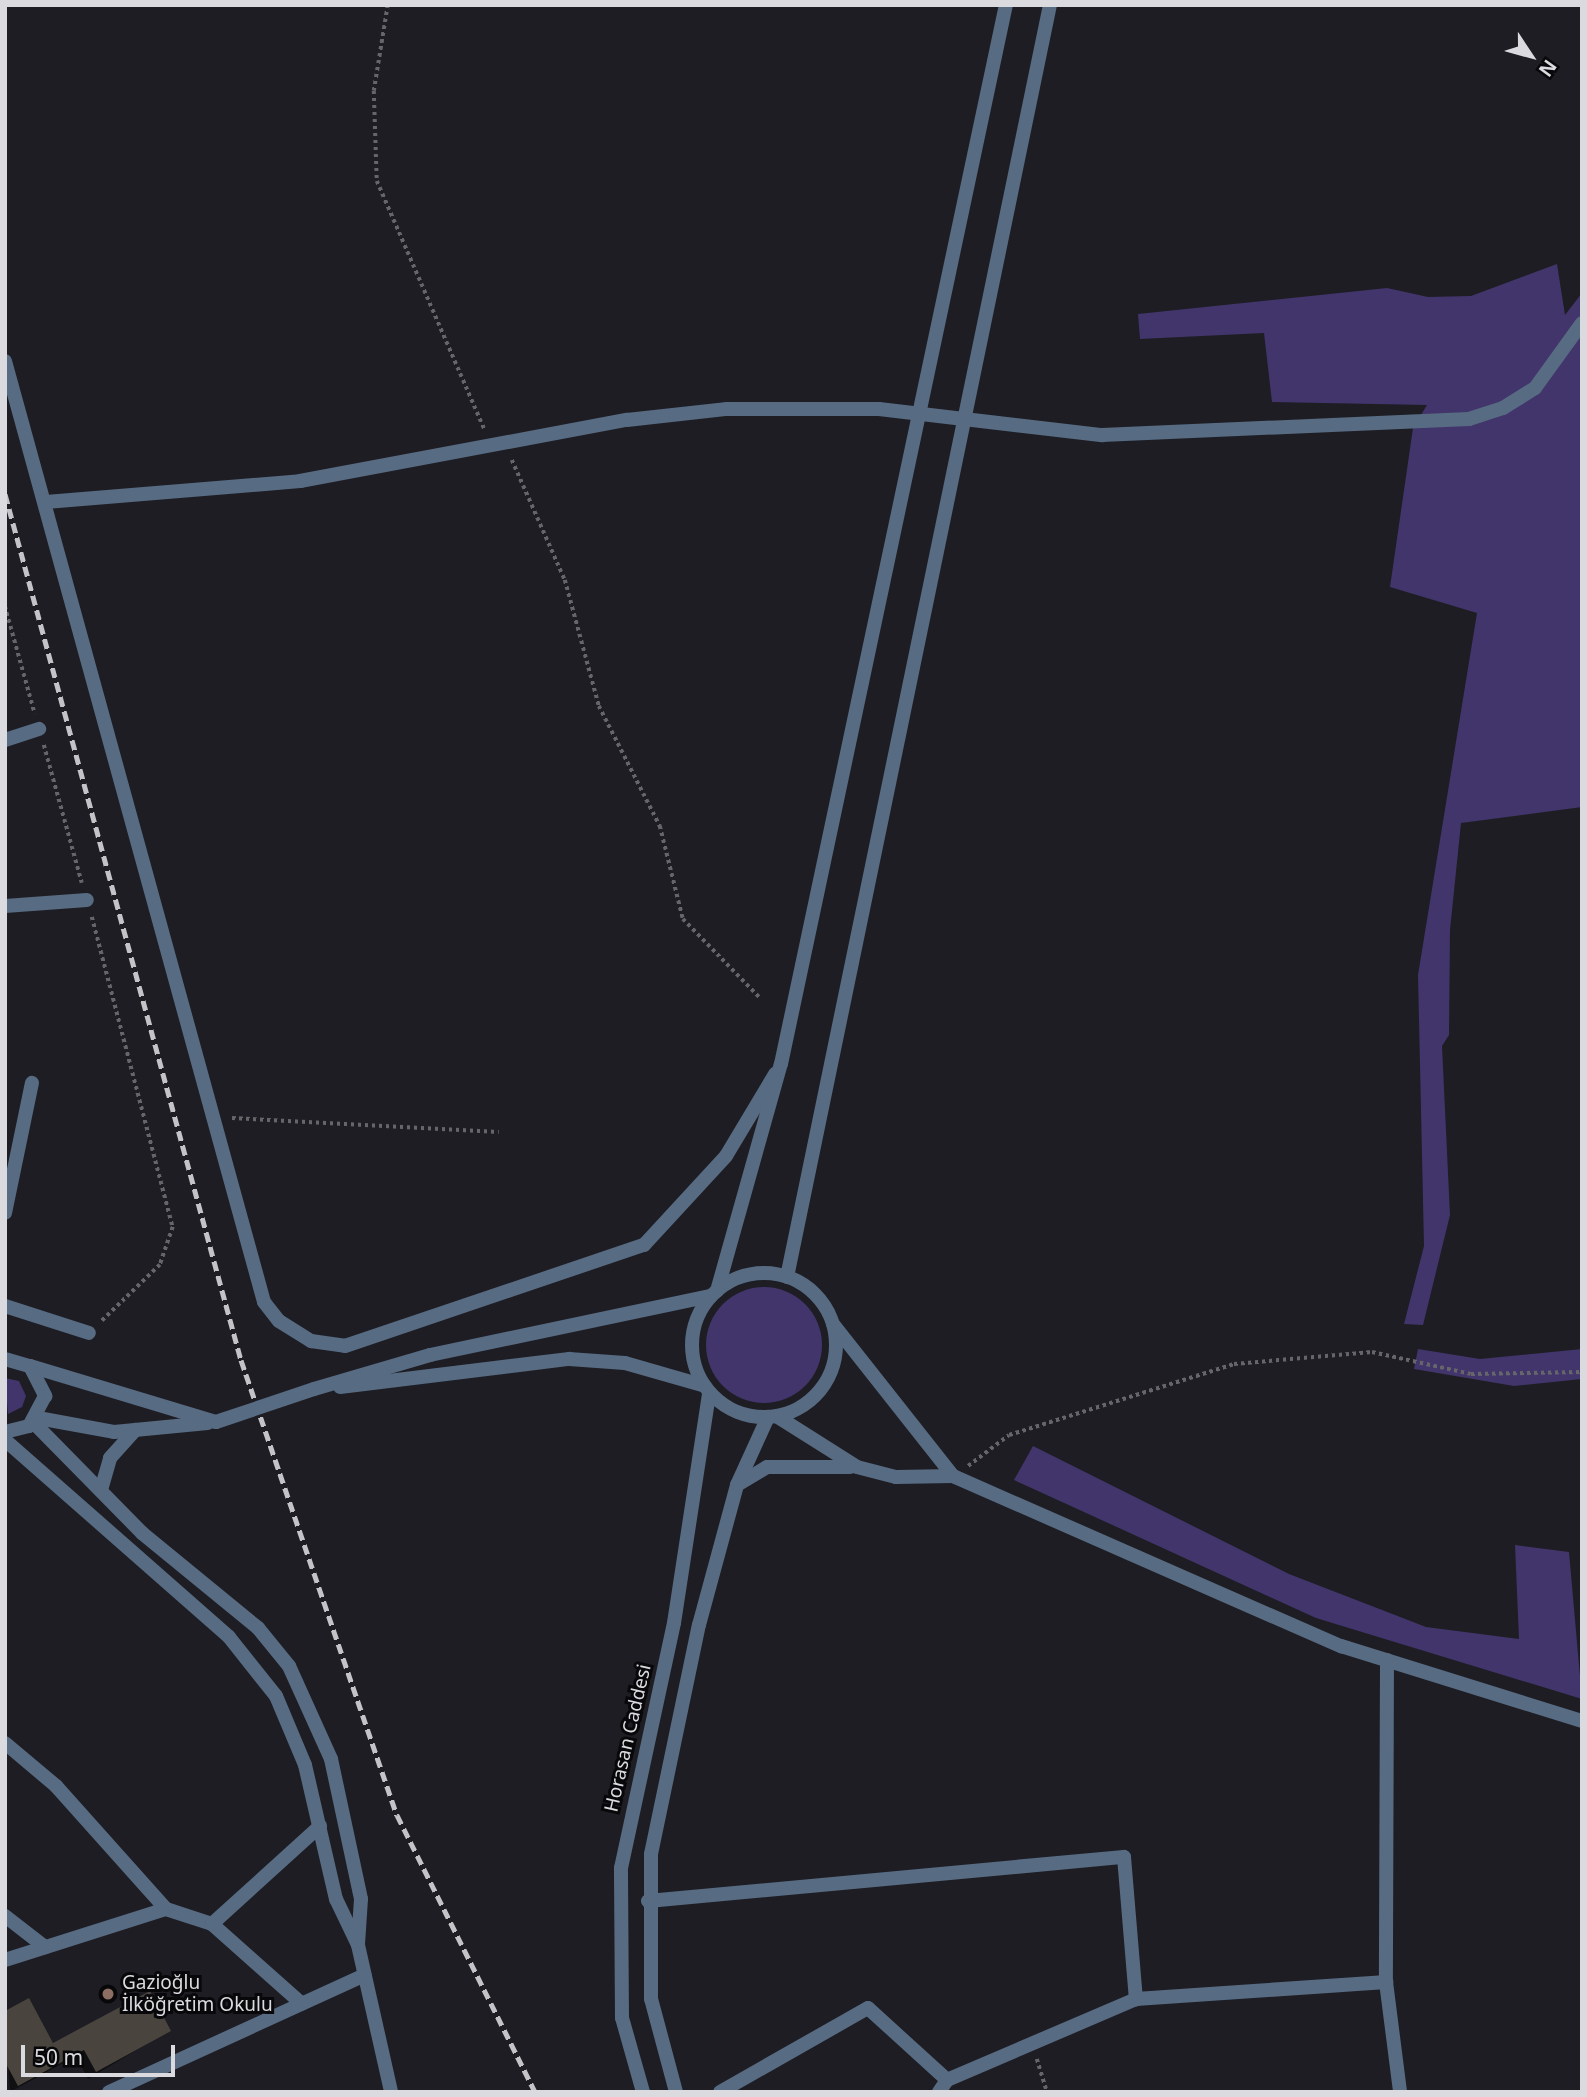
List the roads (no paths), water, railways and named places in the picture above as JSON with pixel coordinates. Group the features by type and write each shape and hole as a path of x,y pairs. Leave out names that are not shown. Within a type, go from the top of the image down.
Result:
{"street":[{"path":"707,1390 692,1337 714,1294 781,1064 922,412 1006,5"},
{"path":"787,1277 1050,5"},
{"path":"46,502 253,486 499,446 627,420 727,409 922,412 1102,435 1469,419 1503,408 1535,388 1582,323"},
{"path":"5,361 46,502 264,1302 300,1335 345,1346 644,1245 733,1145 781,1064"},
{"path":"5,740 39,729"},
{"path":"5,906 87,900"},
{"path":"5,1213 32,1083"},
{"path":"5,1432 35,1420 135,1430 216,1422 430,1355 714,1294 750,1274 787,1277 819,1298 833,1324 953,1476"},
{"path":"5,1306 89,1333"},
{"path":"676,2092 651,1999 648,1901 664,1780 737,1485 773,1417 805,1405 826,1383 836,1354 833,1324"},
{"path":"6,1359 216,1422"},
{"path":"314,1390 569,1359 625,1363 707,1390 733,1411 773,1417 858,1467 896,1478 953,1476 1387,1661 1582,1721"},
{"path":"30,1366 43,1385 35,1420"},
{"name":"Horasan Caddesi","path":"643,2092 622,2018 621,1868 674,1623 707,1390"},
{"path":"35,1420 142,1533 258,1628 303,1688 340,1796 361,1899 358,1945"},
{"path":"101,1490 110,1458 135,1430"},
{"path":"5,1440 257,1668 293,1731 320,1826 336,1899 358,1945 391,2092"},
{"path":"737,1485 767,1467 858,1467"},
{"path":"1387,1661 1386,1982 1400,2092"},
{"path":"5,1743 56,1786 166,1909 212,1924 302,2004"},
{"path":"212,1924 320,1826"},
{"path":"648,1901 1124,1857 1136,1999"},
{"path":"5,1960 166,1909"},
{"path":"5,1916 45,1947"},
{"path":"110,2092 365,1975"},
{"path":"720,2092 868,2008 943,2086 1033,2043 1136,1999 1386,1982"}],"railway":[{"path":"5,494 241,1360 397,1815 535,2092"}],"place":[{"name":"Gazioğlu İlköğretim Okulu","path":"108,1994"}]}
